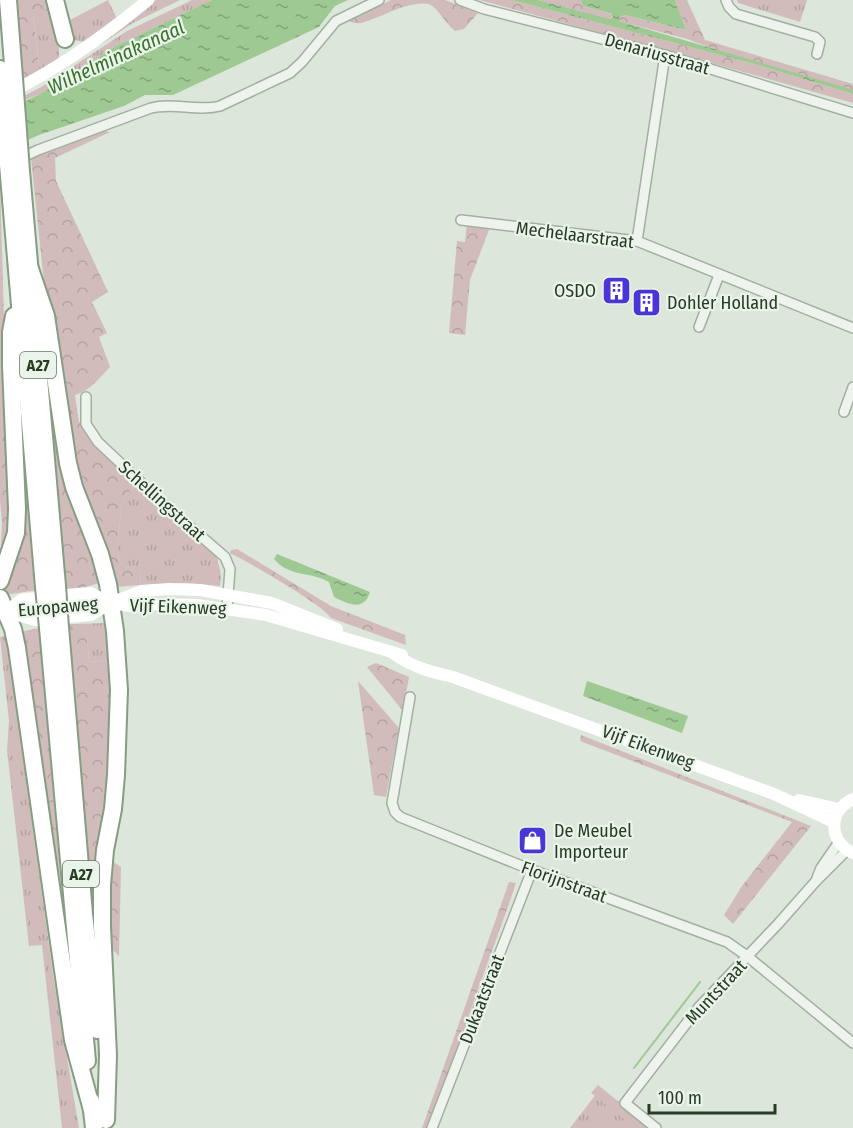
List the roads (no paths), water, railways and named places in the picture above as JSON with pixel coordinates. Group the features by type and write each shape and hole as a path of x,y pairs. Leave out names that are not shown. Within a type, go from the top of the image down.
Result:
{"highway":[{"name":"A27","path":"8,0 4,82 10,172 19,291 51,587"},
{"path":"55,0 65,39"},
{"name":"A27","path":"10,172 29,266 46,316 68,463 100,554 114,619 118,690 115,789 102,885 108,1055 103,1125"},
{"name":"A27","path":"29,266 54,628 92,1110"},
{"name":"A27","path":"0,581 16,533 11,332 19,291"},
{"name":"A27","path":"1,609 13,630 17,648 73,1040 92,1110 103,1125"},
{"name":"A27","path":"54,628 103,1125"}],"main road":[{"path":"4,82 47,74 105,35 147,0"},
{"path":"65,39 76,54"},
{"name":"Vijf Eikenweg","path":"110,603 141,591 169,589 227,594 272,603 344,632 362,643"},
{"name":"Europaweg","path":"91,593 110,603 95,614 35,620 1,609 21,600 72,594 91,593"},
{"name":"Vijf Eikenweg","path":"110,603 131,606 178,604 227,608 266,615 394,654 408,656 453,676 774,794 834,822"},
{"name":"Vijf Eikenweg","path":"774,794 839,809"},
{"path":"846,848 835,836 834,822 839,809 853,799"}],"street":[{"path":"62,0 69,32 65,39"},
{"path":"10,172 38,150 151,108 220,106 290,73 336,21 379,0"},
{"name":"Denariusstraat","path":"460,0 484,9 664,55 853,113"},
{"path":"726,0 736,14 815,37 820,42 817,54"},
{"path":"637,241 664,55"},
{"name":"Mechelaarstraat","path":"461,220 637,241 853,328"},
{"path":"699,327 719,275"},
{"path":"844,412 853,387"},
{"name":"Schellingstraat","path":"86,397 86,424 98,442 225,557 230,569 227,608"},
{"name":"Florijnstraat","path":"410,698 392,803 395,812 400,817 532,870 727,942 747,956"},
{"path":"747,956 816,880 821,868 846,848"},
{"name":"Dukaatstraat","path":"432,1128 532,870"},
{"name":"Muntstraat","path":"656,1128 625,1103 699,1007 747,956 853,1043"}],"water":[{"name":"Wilhelminakanaal","path":"212,0 348,0 335,6 319,27 173,95 145,95 124,106 39,135 0,152 0,113 40,94 116,46"},
{"path":"512,0 538,0 610,19 613,17 612,14 583,6 581,0 675,0 686,30 625,15 619,17 619,21 844,87 853,90 853,94 758,65"},
{"path":"277,554 370,592 360,604 355,605 339,600 334,597 329,582 287,569 274,559"},
{"path":"587,681 688,716 682,733 583,696"}],"waterway":[{"path":"634,1068 700,982"}],"place":[{"name":"OSDO","path":"617,291"},
{"name":"Dohler Holland","path":"646,303"},
{"name":"De Meubel Importeur","path":"533,841"}]}
